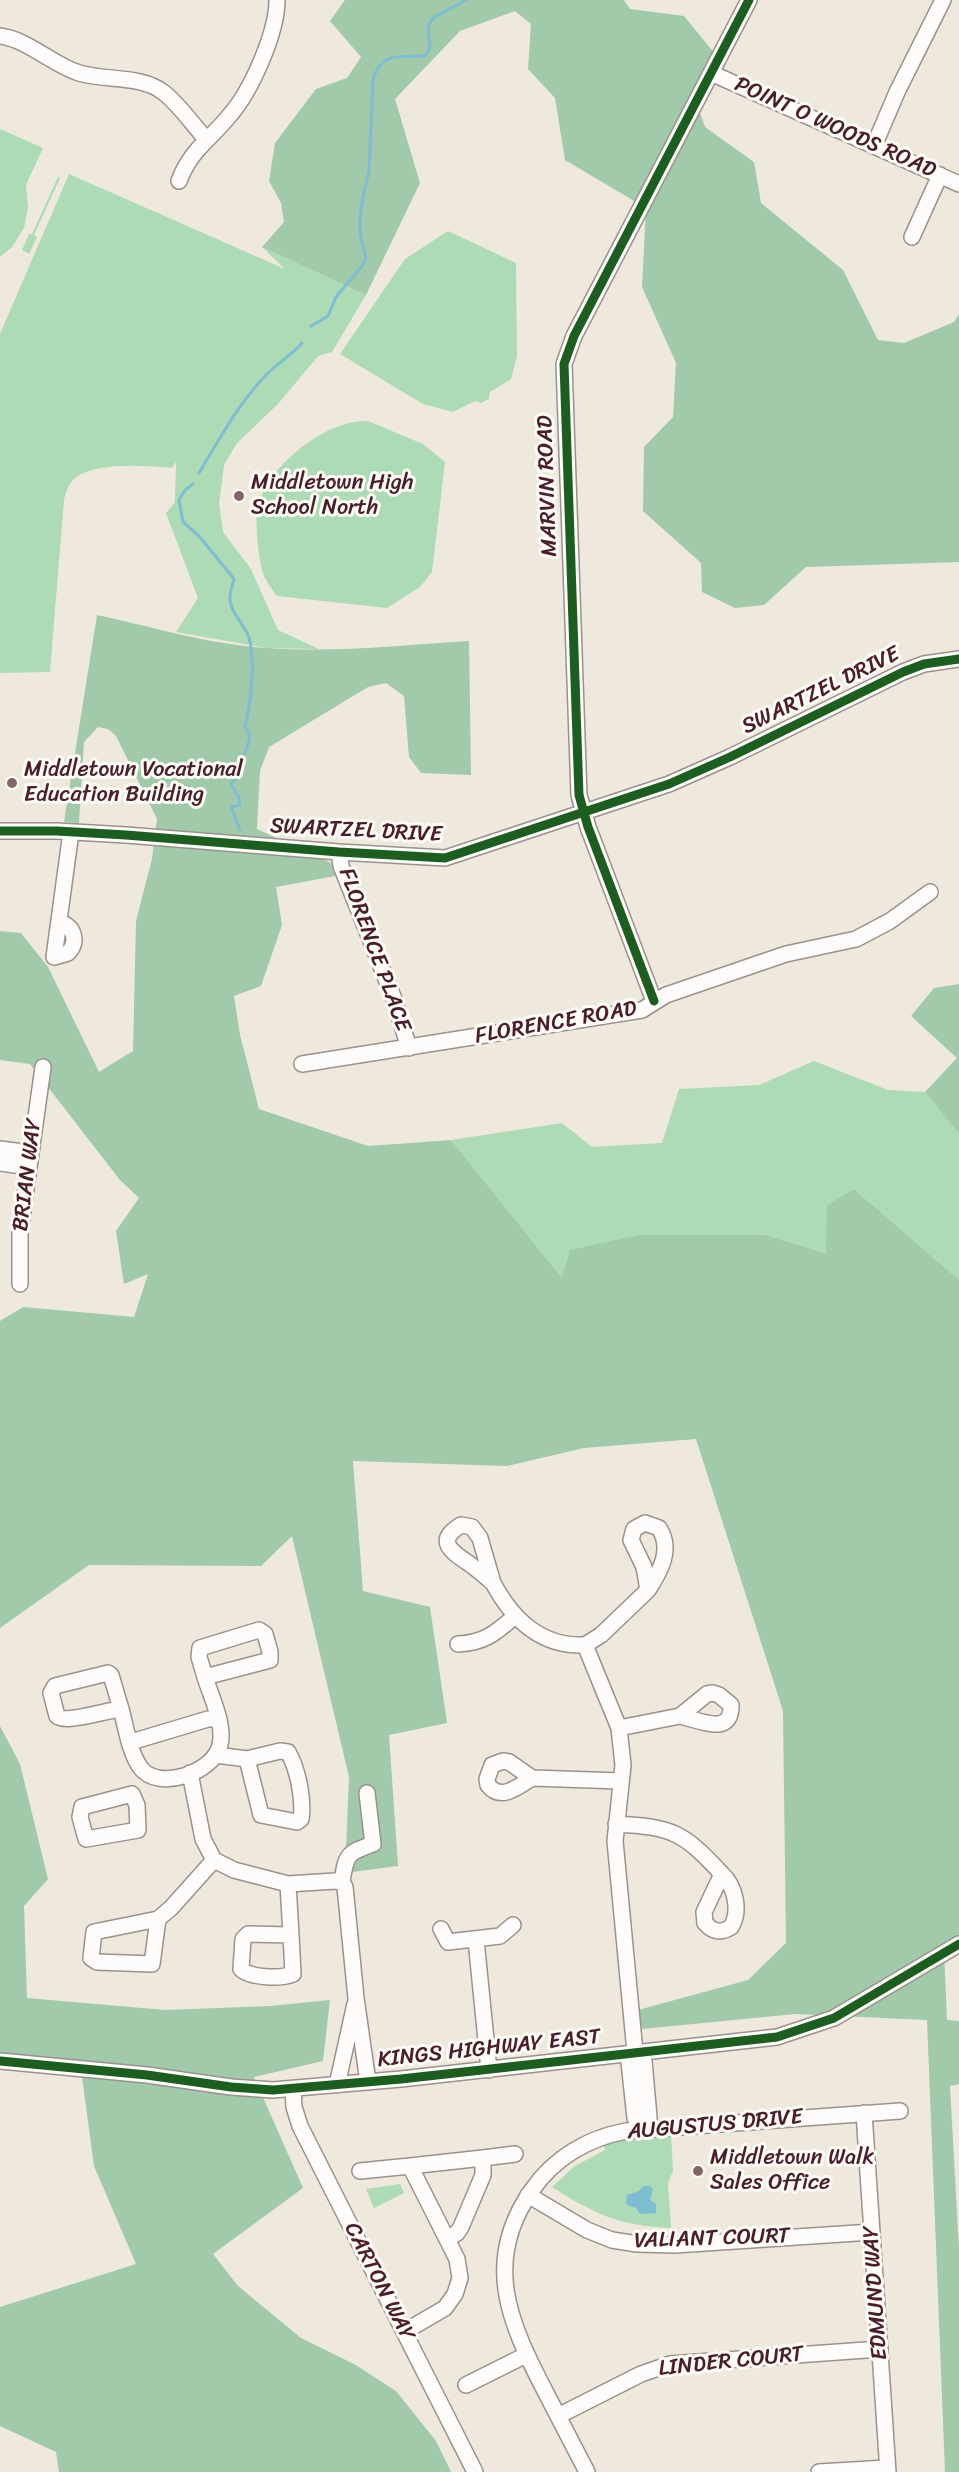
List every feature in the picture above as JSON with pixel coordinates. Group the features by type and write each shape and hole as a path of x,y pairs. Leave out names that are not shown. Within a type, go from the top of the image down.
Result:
{"street":[{"path":"179,181 186,162 230,115 250,86 274,22 277,0"},
{"name":"MARVIN ROAD","path":"654,1001 579,795 564,364 574,336 749,0"},
{"path":"874,146 897,92 943,0"},
{"path":"0,36 21,42 58,64 81,74 152,85 174,102 206,139"},
{"name":"POINT O WOODS ROAD","path":"711,73 959,184"},
{"path":"912,237 940,175"},
{"name":"SWARTZEL DRIVE","path":"0,831 72,832 445,858 669,784 913,668 959,658"},
{"path":"59,922 72,832"},
{"name":"FLORENCE PLACE","path":"339,852 341,866 394,999 409,1048"},
{"name":"FLORENCE ROAD","path":"302,1064 642,1010 654,1001 786,954 856,939 890,921 930,892"},
{"name":"BRIAN WAY","path":"20,1284 20,1232 43,1067"},
{"path":"0,1149 29,1160"},
{"path":"0,1163 29,1160"},
{"path":"493,1583 502,1600 526,1627 548,1639 568,1646 585,1645 601,1635 648,1590"},
{"path":"458,1644 479,1642 515,1616"},
{"path":"121,1709 61,1719 56,1712 52,1690 55,1686 108,1673 111,1675 141,1768 155,1778 165,1779 190,1773 208,1764 216,1755 221,1744 218,1719 205,1677 199,1651 203,1646 259,1630 265,1634 270,1660 205,1677"},
{"path":"585,1645 619,1728 623,1765 616,1824 617,1873 635,2052 644,2061 649,2117 643,2128"},
{"path":"619,1728 681,1716"},
{"path":"131,1742 208,1719 218,1719"},
{"path":"216,1755 247,1759 280,1751 288,1752 302,1802 301,1819 297,1822 285,1821 261,1815 247,1759"},
{"path":"132,1794 141,1786 147,1773"},
{"path":"190,1773 203,1839 214,1860 234,1870 288,1884 342,1882"},
{"path":"532,1778 621,1781"},
{"path":"367,1793 373,1844 352,1851 347,1856 342,1882 345,1887 356,1998 368,2082"},
{"path":"616,1824 648,1825 670,1830 696,1847 722,1874"},
{"path":"158,1919 152,1964 97,1962 91,1958 94,1932 158,1919 171,1908 214,1860"},
{"path":"288,1884 291,1935"},
{"path":"441,1929 448,1942 500,1936 513,1925"},
{"path":"476,1940 489,2070"},
{"name":"KINGS HIGHWAY EAST","path":"0,2061 106,2070 231,2087 293,2089 489,2070 777,2037 816,2026 859,2005 959,1944"},
{"path":"337,2085 356,1998"},
{"name":"CARTON WAY","path":"293,2089 295,2114 300,2126 475,2472"},
{"name":"AUGUSTUS DRIVE","path":"586,2472 526,2355 508,2308 504,2276 512,2224 528,2195 543,2176 573,2150 606,2136 643,2128 900,2111"},
{"name":"EDMUND WAY","path":"864,2113 888,2470"},
{"path":"360,2171 515,2154"},
{"path":"447,2239 461,2227 483,2175 483,2158"},
{"path":"404,2332 440,2312 449,2304 458,2289 459,2269 447,2239 410,2166"},
{"name":"VALIANT COURT","path":"528,2195 587,2230 612,2240 637,2244 675,2245 872,2232"},
{"name":"LINDER COURT","path":"558,2416 641,2374 670,2364 880,2349"},
{"path":"466,2385 526,2355"},
{"path":"819,2472 888,2470"}],"green space":[{"path":"345,0 624,0 630,9 684,16 720,60 697,104 705,127 754,162 761,203 843,270 878,340 904,343 954,322 959,314 959,562 806,567 764,605 735,608 702,592 701,563 643,511 644,447 673,417 676,363 642,287 646,208 565,160 555,98 528,69 531,24 515,11 460,31 395,99 420,183 366,295 262,247 284,222 281,203 269,181 275,143 316,89 347,78 361,57 330,21"},
{"path":"0,129 43,148 26,185 28,208 24,228 12,247 0,257"},
{"path":"69,174 285,269 262,247 366,295 332,352 318,356 278,404 237,443 224,465 219,504 223,532 251,569 278,630 319,649 267,648 176,632 198,598 166,513 175,502 176,462 172,468 107,467 83,473 74,479 66,491 50,672 0,673 0,334"},
{"path":"58,177 60,178 34,235 37,237 29,254 22,250 29,234 32,234"},
{"path":"448,231 516,263 517,356 511,379 490,392 489,399 481,403 475,401 453,412 423,404 340,354 405,259"},
{"path":"368,421 423,444 445,462 432,572 420,587 387,608 277,596 264,576 259,554 257,512 262,496 271,479 283,464 299,450 333,428"},
{"path":"97,615 204,639 268,648 343,649 469,641 471,775 421,773 409,757 404,696 386,683 368,687 269,747 260,771 257,829 331,863 335,876 276,887 282,925 261,986 234,996 240,1035 259,1109 368,1146 451,1140 562,1278 570,1250 639,1235 766,1235 826,1253 827,1205 854,1189 959,1280 959,1943 944,1952 947,2020 959,2021 959,2084 950,2086 959,2249 959,2472 945,2472 927,2020 795,2014 642,2029 638,2010 748,1980 786,1943 783,1711 696,1439 584,1448 507,1466 353,1461 363,1591 430,1607 447,1723 389,1735 398,1866 345,1873 349,1777 292,1536 261,1566 89,1565 0,1628 0,1321 23,1307 134,1317 148,1274 124,1284 116,1231 139,1198 120,1180 30,1064 0,1060 0,931 21,933 48,967 99,1072 133,1051 136,921 152,859 157,819 116,736 108,729 98,727 84,742 79,823 64,822"},
{"path":"959,984 959,1134 925,1092 957,1058 911,1016 934,988"},
{"path":"814,1061 888,1090 925,1092 959,1134 959,1280 854,1189 827,1205 827,1253 766,1235 562,1278 451,1140 562,1123 592,1147 662,1143 679,1089 759,1085"},
{"path":"0,1726 20,1764 48,1879 24,1906 27,1998 165,2010 270,2006 330,2000 323,2061 254,2077 303,2188 213,2254 238,2286 301,2338 354,2364 396,2391 436,2441 451,2472 59,2472 56,2452 0,2426 0,2307 136,2264 94,2166 81,2069 0,2053"},
{"path":"671,2133 673,2171 668,2183 671,2228 637,2225 608,2217 581,2205 552,2187 575,2166 605,2150 603,2143"},
{"path":"400,2184 404,2193 374,2208 366,2189"}],"water":[{"path":"644,2186 650,2186 653,2189 650,2200 656,2204 656,2213 640,2214 636,2208 626,2203 627,2195 639,2191"}],"waterway":[{"path":"311,326 328,316 336,297 366,258 360,234 360,218 369,171 373,79 377,69 388,59 426,55 430,47 428,26 433,18 466,0"},
{"path":"199,473 254,388 302,343"},
{"path":"193,484 185,490 179,500 183,522 199,536 234,579 230,602 247,633 251,647 252,682 245,726 250,735 237,777 231,784 239,797 240,805 231,807 240,830"}],"cycle path":[{"path":"654,1001 588,827 579,795 564,364 574,336 749,0"},
{"path":"0,831 57,831 126,835 445,858 669,784 730,757 903,672 924,664 959,659"},
{"path":"0,2061 273,2090 401,2079 777,2037 834,2018 959,1944"}],"place":[{"name":"Middletown High School North","path":"239,496"},
{"name":"Middletown Vocational Education Building","path":"12,783"},
{"name":"Middletown Walk Sales Office","path":"698,2171"}]}
